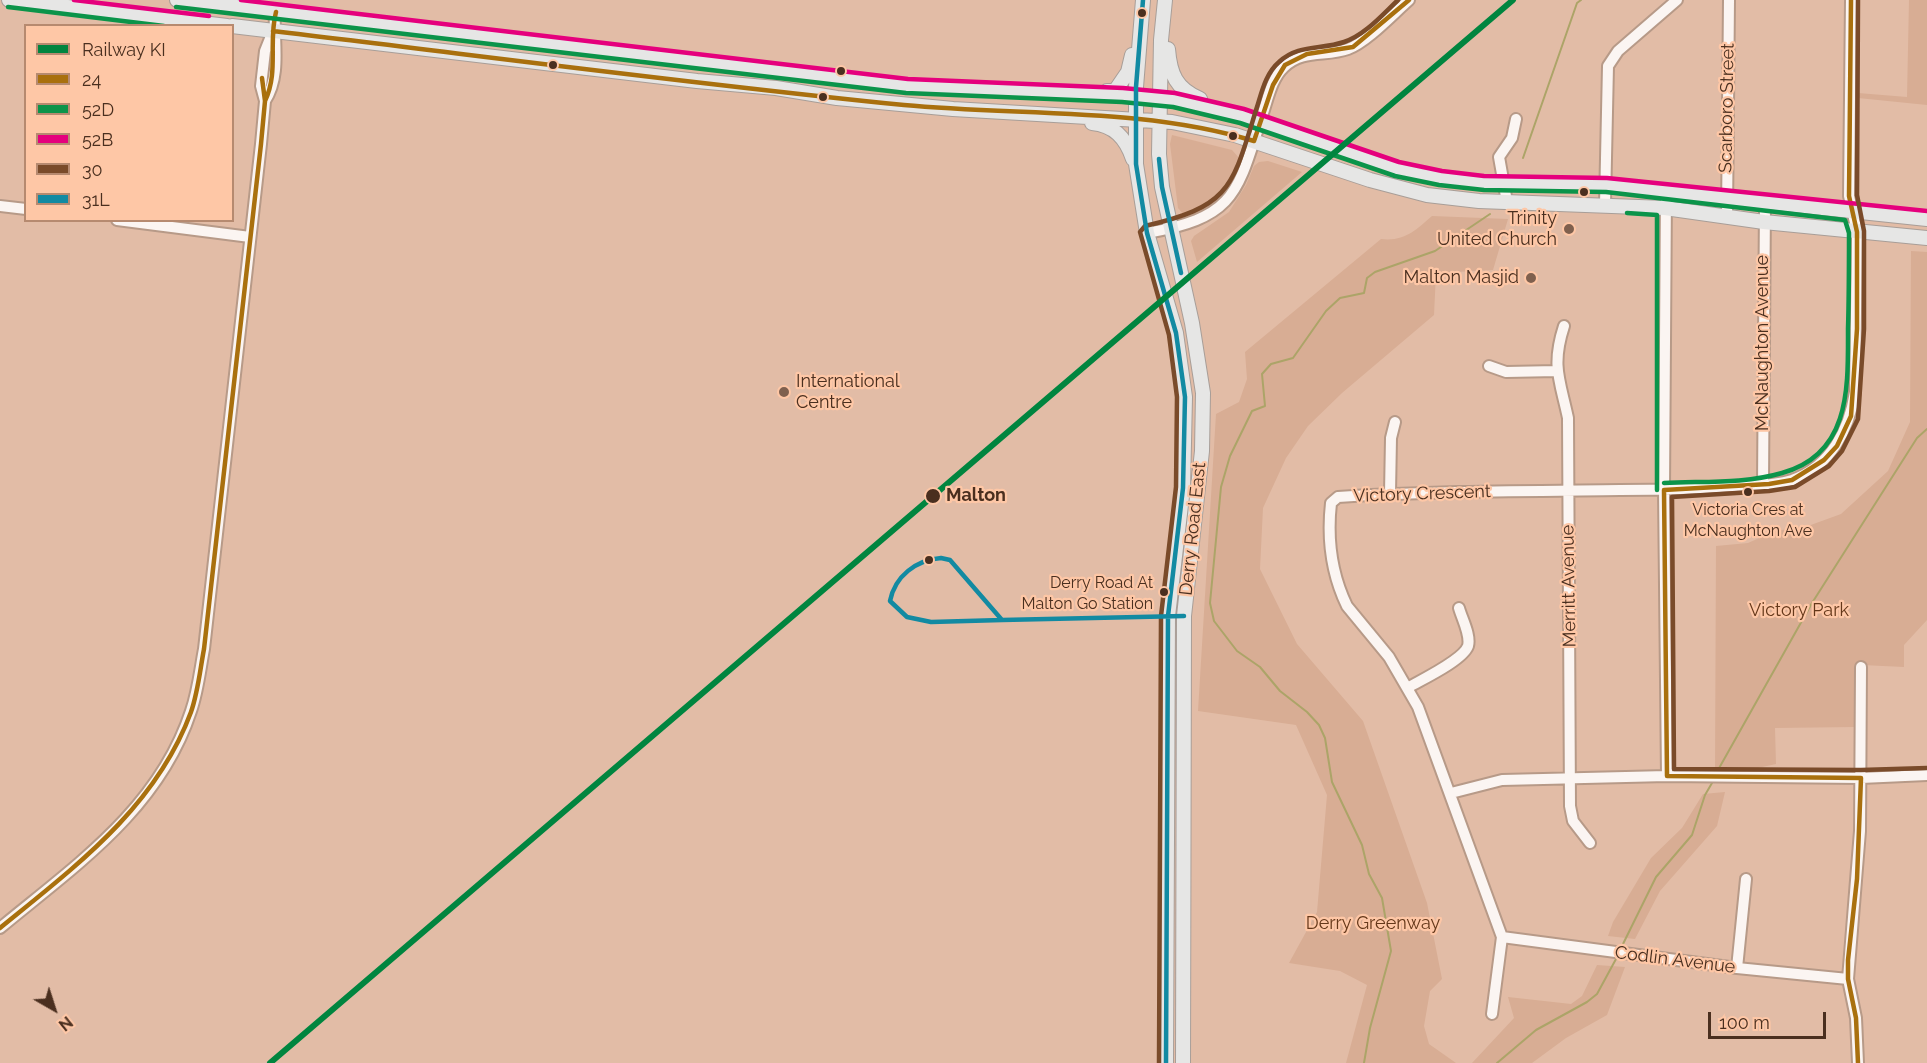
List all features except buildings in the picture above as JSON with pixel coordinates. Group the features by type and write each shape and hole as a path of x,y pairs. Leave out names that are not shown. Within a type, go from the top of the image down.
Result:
{"main road":[{"path":"9,0 210,24"},
{"path":"177,0 907,86 1159,98 1211,107 1397,169 1463,182 1606,185 1851,213 1927,219"},
{"name":"Derry Road East","path":"1143,0 1135,119 1138,182 1147,233 1176,333 1185,397 1183,488 1168,616 1167,1063"},
{"name":"Derry Road East","path":"1165,0 1158,121 1160,170 1199,360 1203,410 1184,616 1183,1063"},
{"path":"1051,92 1054,89 1115,91 1119,89 1130,67 1134,32 1142,23"},
{"path":"234,26 687,80 776,88 837,98 1158,121 1218,130 1411,192 1459,199 1665,208 1764,222 1927,238"},
{"path":"1161,40 1167,49 1170,70 1176,83 1184,92 1208,103 1211,107"},
{"path":"1050,115 1059,122 1100,124 1116,130 1133,157 1138,182"}],"street":[{"path":"1389,0 1398,10"},
{"path":"1147,233 1201,220 1229,198 1243,173 1277,76 1285,65 1307,54 1353,46 1409,0"},
{"path":"1605,204 1606,77 1612,60 1618,51 1677,0"},
{"name":"Scarboro Street","path":"1727,216 1729,0"},
{"name":"Victory Crescent","path":"1492,1014 1502,937 1451,793 1409,687 1347,606 1334,576 1331,560 1331,502 1338,497 1390,493 1664,490 1763,485 1792,480 1824,460 1837,446 1851,416 1857,329 1857,232 1851,213 1851,0"},
{"path":"0,928 73,868 143,802 165,770 185,728 195,695 204,649 265,101 261,86 263,63 273,31 275,12"},
{"path":"1507,202 1499,157 1512,138 1516,119"},
{"path":"1666,192 1664,490 1667,776"},
{"name":"McNaughton Avenue","path":"1763,485 1765,202"},
{"path":"0,206 24,209"},
{"path":"133,222 250,237"},
{"name":"Merritt Avenue","path":"1564,326 1556,349 1557,371 1568,418 1570,806 1573,821 1590,843"},
{"path":"1489,366 1506,372 1557,371"},
{"path":"1390,493 1391,438 1395,422"},
{"path":"1409,687 1458,658 1467,646 1468,636 1459,608"},
{"path":"1858,1063 1856,1018 1848,979 1861,778 1861,667"},
{"path":"1451,793 1502,780 1667,776 1861,778 1927,775"},
{"path":"1737,968 1746,879"},
{"name":"Codlin Avenue","path":"1502,937 1737,968 1848,979"}],"green space":[{"path":"1909,0 1927,0 1927,105 1858,98 1858,93 1907,97"},
{"path":"1172,135 1232,150 1240,159 1234,178 1222,197 1205,211 1195,215 1185,216 1178,208 1170,144"},
{"path":"1268,161 1302,172 1197,262 1191,241 1194,236 1229,212 1246,185 1254,166 1259,162"},
{"name":"Derry Greenway","path":"1432,216 1508,219 1493,270 1436,273 1434,315 1342,393 1308,426 1286,458 1263,508 1260,569 1297,644 1363,721 1427,903 1442,979 1430,991 1424,1026 1429,1044 1456,1063 1346,1063 1367,985 1340,971 1289,963 1317,912 1327,795 1296,725 1198,711 1216,414 1239,402 1247,379 1245,352 1381,239 1403,237"},
{"name":"Victory Park","path":"1911,251 1927,252 1927,620 1904,645 1904,667 1862,665 1855,727 1775,728 1776,764 1744,771 1715,772 1716,546 1748,543 1775,531 1808,526 1841,514 1888,471 1910,422"},
{"path":"1725,792 1717,826 1660,891 1635,939 1608,936 1613,922 1651,858 1682,828 1703,794"},
{"path":"1597,965 1625,967 1607,1015 1566,1038 1532,1063 1472,1063 1514,1018 1508,997 1571,1004 1582,996"}],"waterway":[{"path":"1523,158 1577,3 1581,0"},
{"path":"1364,1063 1370,1028 1391,951 1382,898 1369,874 1362,845 1332,782 1325,738 1319,725 1307,712 1280,691 1260,667 1237,651 1214,621 1210,603 1221,487 1230,456 1252,411 1265,406 1262,374 1271,364 1293,358 1326,311 1340,298 1364,293 1367,278 1375,272 1435,251 1490,214"},
{"path":"1718,770 1812,603 1917,438 1927,429"},
{"path":"1622,946 1656,877 1692,835 1705,795 1712,783"},
{"path":"1497,1063 1536,1030 1587,1002 1597,994 1616,959"}],"rail line":[{"name":"KI","path":"270,1063 1513,0"}],"transit line":[{"name":"52B","path":"74,0 209,16"},
{"name":"52B","path":"241,0 908,79 1123,88 1175,93 1244,109 1399,162 1442,171 1484,176 1607,178 1927,211"},
{"name":"31L","path":"1143,0 1136,87 1136,164 1147,233 1176,333 1185,397 1183,488 1168,616 1166,1063"},
{"name":"30","path":"1159,1063 1161,616 1176,487 1177,397 1169,335 1140,232 1145,226 1196,210 1212,201 1224,189 1234,175 1241,157 1265,83 1279,62 1294,52 1352,39 1373,24 1398,0"},
{"name":"24","path":"273,31 825,97 904,105 1125,118 1212,130 1254,141 1273,85 1285,65 1307,54 1353,47 1409,0"},
{"name":"24","path":"1851,0 1849,196 1857,232 1857,329 1851,416 1837,446 1824,460 1792,480 1769,484 1664,490 1667,776 1861,778 1857,879 1848,960 1848,979 1856,1018 1858,1063"},
{"name":"30","path":"1858,0 1857,195 1864,231 1864,329 1858,419 1842,451 1829,466 1795,487 1769,491 1672,497 1674,769 1927,768"},
{"name":"52D","path":"8,7 148,24"},
{"name":"52D","path":"176,7 906,93 1122,102 1173,107 1240,123 1395,176 1439,185 1484,190 1606,192 1845,220 1849,233 1847,373 1841,416 1833,434 1821,451 1805,464 1782,473 1738,480 1664,483"},
{"name":"24","path":"265,101 272,79 276,12"},
{"name":"24","path":"0,928 85,857 135,806 157,777 176,746 191,712 204,649 261,144 265,101 262,78"},
{"name":"31L","path":"1159,159 1162,187 1181,273"},
{"name":"52D","path":"1627,213 1657,215 1657,490"},
{"name":"31L","path":"941,558 950,560 1002,620 931,622 907,617 890,601 897,584 908,571 923,562 941,558"},
{"name":"31L","path":"1002,620 1184,616"}],"place":[{"name":"Trinity United Church","path":"1569,229"},
{"name":"Malton Masjid","path":"1531,278"},
{"name":"International Centre","path":"784,392"},
{"name":"Victoria Cres at McNaughton Ave","path":"1748,492"},
{"name":"Malton","path":"933,496"},
{"name":"Derry Road At Malton Go Station","path":"1164,592"}]}
